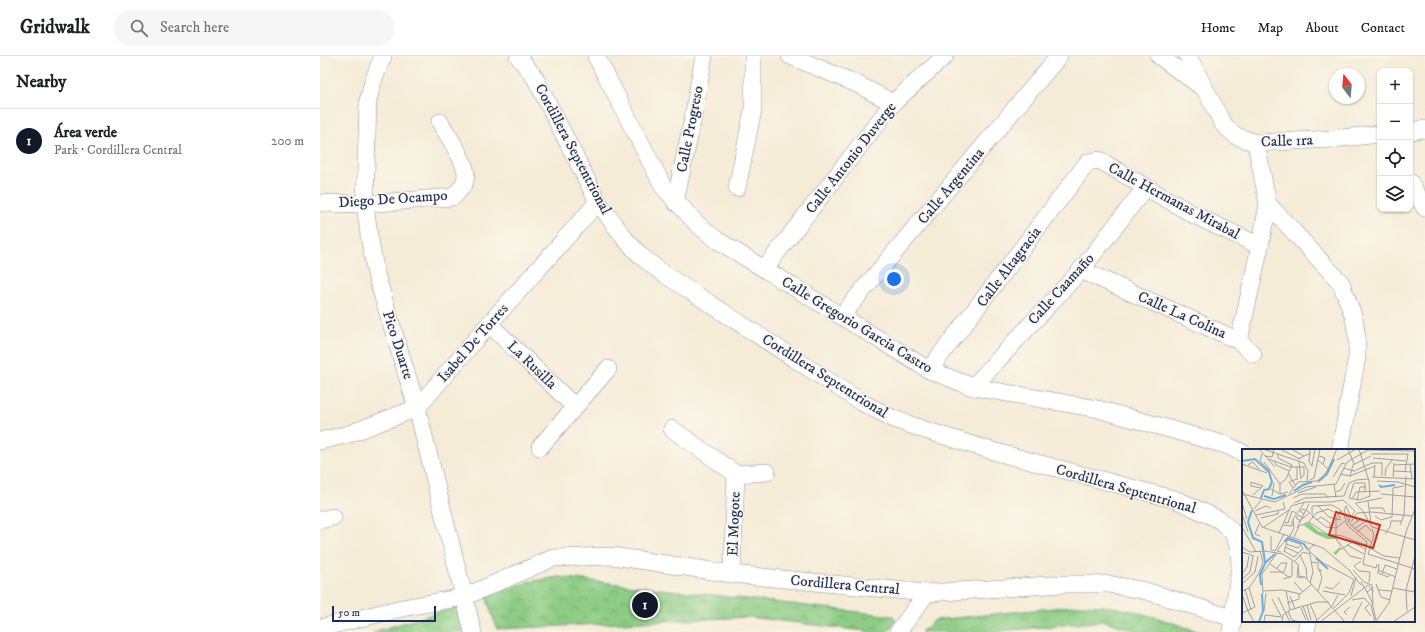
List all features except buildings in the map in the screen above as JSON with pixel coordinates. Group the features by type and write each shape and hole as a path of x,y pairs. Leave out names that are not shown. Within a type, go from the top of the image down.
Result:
{"street":[{"name":"Pico Duarte","path":"383,56 373,81 368,101 365,204 376,274 417,408 473,632"},
{"name":"Cordillera Septentrional","path":"518,56 536,78 598,202 629,244 642,257 661,272 861,402 894,419 996,452 1177,500 1220,520 1233,533 1239,549 1240,566 1231,625"},
{"name":"Calle Gregorio Garcia Castro","path":"596,56 657,177 675,202 697,224 717,240 842,315 929,370 973,386 1098,408 1226,445 1242,453"},
{"name":"Calle Progreso","path":"675,202 704,56"},
{"path":"736,188 753,110 753,56"},
{"path":"790,56 858,84 893,103"},
{"name":"Calle Antonio Duverge","path":"765,268 893,103 945,56"},
{"name":"Calle Argentina","path":"842,315 1057,56"},
{"name":"Calle 1ra","path":"1159,56 1205,89 1223,124 1236,136 1256,143 1332,139 1377,134"},
{"path":"1188,56 1205,89"},
{"name":"Diego De Ocampo","path":"320,203 365,204 453,197 462,188 466,175 462,161 440,122"},
{"path":"1413,131 1425,129"},
{"path":"1256,143 1268,204 1341,283 1354,318 1357,337 1357,357 1340,449"},
{"name":"Calle Hermanas Mirabal","path":"1088,162 1099,160 1194,215 1260,246"},
{"name":"Calle Altagracia","path":"929,370 1088,162"},
{"name":"Calle Caamaño","path":"973,386 1081,270 1146,187"},
{"path":"1413,187 1425,208"},
{"name":"Isabel De Torres","path":"320,442 349,434 417,408 489,324 598,202"},
{"name":"Calle La Colina","path":"1081,270 1239,340 1268,204"},
{"name":"La Rusilla","path":"489,324 575,407"},
{"path":"1239,340 1253,354"},
{"path":"540,446 608,369"},
{"name":"El Mogote","path":"672,429 736,474 767,472"},
{"name":"El Mogote","path":"732,574 736,474"},
{"name":"Cordillera Central","path":"320,628 402,608 464,597 553,558 612,556 732,574 927,593 1064,584 1108,584 1146,591 1231,625"},
{"path":"898,632 927,593"},
{"path":"1306,632 1308,622"}],"green space":[{"path":"558,577 893,616 896,621 887,632 873,632 748,617 497,629 486,596 528,582"},
{"path":"1083,605 1114,607 1128,610 1200,632 1140,632 1104,621 993,632 921,632 935,620"},
{"path":"457,607 460,608 472,632 373,632"}],"place":[{"name":"Área verde","path":"645,605"}]}
